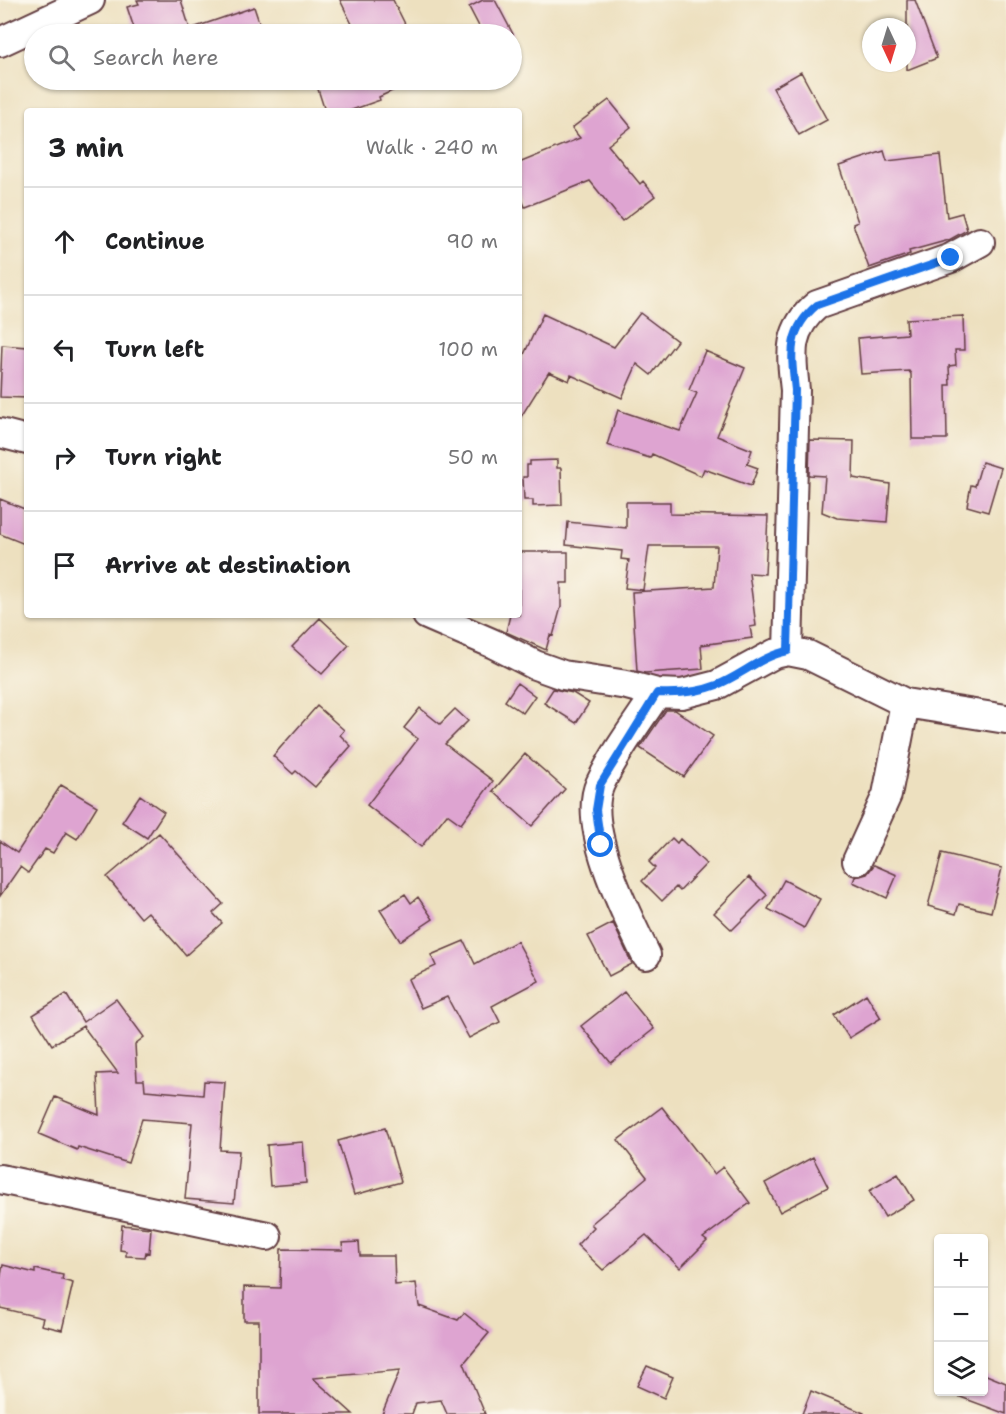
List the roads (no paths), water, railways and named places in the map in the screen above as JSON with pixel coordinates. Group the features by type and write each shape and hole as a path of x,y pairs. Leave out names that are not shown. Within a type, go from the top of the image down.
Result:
{"street":[{"path":"39,24 90,0"},
{"path":"0,42 24,31"},
{"path":"788,651 795,390 790,348 802,318 817,305 951,258 980,242"},
{"path":"0,433 24,439"},
{"path":"434,618 535,665 563,675 627,685 657,693 682,694 717,685 774,654 788,651 808,655 905,704 1006,719"},
{"path":"646,955 621,905 601,845 596,810 600,785 657,693"},
{"path":"857,861 886,795 905,704"},
{"path":"0,1179 267,1236"}]}
